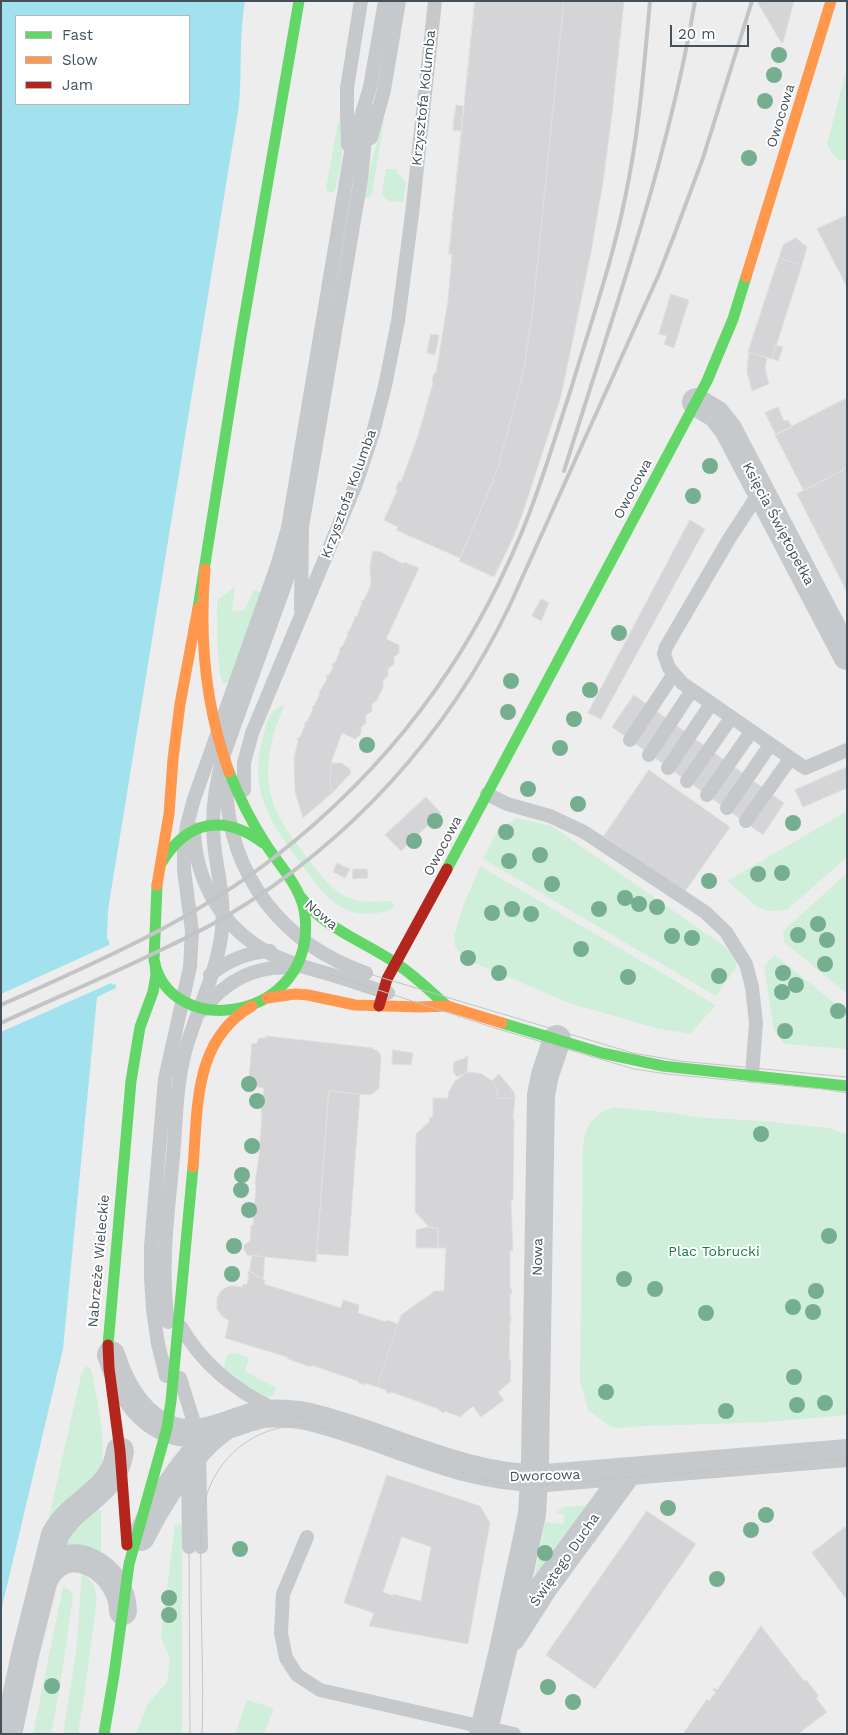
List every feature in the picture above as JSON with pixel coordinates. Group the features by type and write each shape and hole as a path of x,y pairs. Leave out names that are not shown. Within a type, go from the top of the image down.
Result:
{"street":[{"name":"Krzysztofa Kolumba","path":"194,1005 166,986 155,964 153,949 158,881 168,824 173,753 183,685 205,569 298,1"},
{"name":"Owocowa","path":"396,962 434,894 715,364 733,319 831,1"},
{"name":"Księcia Świętopełka","path":"696,402 716,414 728,429 847,656"},
{"name":"Krzysztofa Kolumba","path":"205,569 201,612 203,658 207,692 217,735 225,762 239,796 271,852 300,896 306,922 299,957"},
{"name":"Krzysztofa Kolumba","path":"161,865 172,846 190,831 213,824 230,825 250,833 258,838 271,852"},
{"name":"Nowa","path":"300,896 328,924 396,962 434,1001 448,1006 602,1053 641,1062 847,1086"},
{"path":"172,1394 198,1100 211,1047 219,1033 236,1015 282,988 299,957"},
{"path":"379,1006 385,985 396,962"},
{"name":"Nabrzeże Wieleckie","path":"104,1734 129,1564 120,1451 110,1380 108,1337 131,1081 140,1027 153,992 156,975 155,964"},
{"path":"267,998 287,994 302,994 355,1005 379,1006 434,1001"},
{"path":"194,1005 235,1009 255,1004"},
{"name":"Nowa","path":"534,1478 541,1094 544,1076 557,1039"},
{"path":"108,1337 117,1372 131,1399 150,1418 187,1441 129,1564"},
{"name":"Dworcowa","path":"187,1441 224,1426 262,1414 289,1414 328,1421 467,1468 502,1477 534,1478 847,1453"},
{"name":"Nabrzeże Wieleckie","path":"129,1564 187,1441"},
{"path":"8,1734 52,1542 58,1528 77,1508 110,1480 118,1464 120,1451"},
{"name":"Świętego Ducha","path":"503,1650 544,1587 629,1471"},
{"name":"Świętego Ducha","path":"483,1730 503,1650 532,1514 534,1478"},
{"path":"43,1582 53,1566 63,1560 72,1558 85,1560 100,1568 114,1582 122,1598 123,1611"}],"lane":[{"path":"346,180 348,145 347,88 361,1"},
{"path":"212,973 219,947 223,914 214,843 215,794 231,737 298,544 360,179 372,77 385,1"},
{"path":"360,179 384,90 399,1"},
{"name":"Krzysztofa Kolumba","path":"254,824 244,791 243,773 252,733 356,484 389,369 398,321 412,214 435,1"},
{"path":"194,1005 189,975 192,949 191,922 184,870 190,831 205,767 277,566 288,528 352,146 372,77"},
{"path":"761,490 729,539 666,647 664,654 666,662 674,675 692,690 770,746 805,768 847,750"},
{"path":"299,621 301,612 303,520"},
{"path":"630,740 674,675"},
{"path":"649,755 692,690"},
{"path":"668,768 711,704"},
{"path":"687,781 730,718"},
{"path":"707,795 751,732"},
{"path":"727,808 770,746"},
{"path":"746,822 790,759"},
{"path":"225,762 226,795 230,825 238,853 258,892 283,923 299,957 323,972 385,985 434,1001"},
{"path":"487,794 507,804 550,816 591,836 705,912 726,932 746,964 752,988 756,1023 752,1075"},
{"path":"190,831 196,857 211,897 239,932 266,951"},
{"path":"195,1547 187,1441 176,1360 169,1326 165,1246 179,1081 188,1042 196,990 212,973 233,960 266,951 366,973 385,985"},
{"path":"187,1441 160,1354 153,1310 150,1265 164,1088 173,1043 194,1005 246,974 299,957"},
{"path":"154,1210 155,1253 166,1295 178,1324 201,1355 231,1384 255,1400 289,1414"},
{"path":"306,1537 283,1594 281,1633 286,1658 296,1675 320,1690 483,1730 514,1734"}],"green space":[{"path":"847,67 847,160 840,160 827,144"},
{"path":"385,115 372,194 364,199 371,163"},
{"path":"338,122 341,123 341,165 335,191 329,193 326,188"},
{"path":"386,169 395,169 406,183 403,202 391,201 383,196"},
{"path":"235,587 232,610 244,611 253,590 261,592 229,681 224,684 221,679 218,658 217,600"},
{"path":"285,704 271,746 268,775 274,804 280,818 289,833 325,880 342,895 359,901 391,901 395,906 393,908 383,912 363,914 344,909 335,904 320,889 272,821 264,803 259,784 258,763 269,718 272,712"},
{"path":"847,811 847,857 787,910 769,911 759,908 727,881"},
{"path":"517,818 552,826 731,951 737,966 716,996 483,859 496,832"},
{"path":"480,866 716,1005 690,1034 656,1028 569,1003 477,964 463,956 455,946 454,936 464,904"},
{"path":"847,873 847,994 784,942 783,931"},
{"path":"775,955 847,1013 847,1049 785,1044 780,1039 774,1030 764,966"},
{"name":"Plac Tobrucki","path":"613,1107 674,1113 694,1117 763,1121 829,1128 847,1134 847,1415 769,1422 618,1428 610,1426 588,1410 580,1381 583,1147 591,1122 595,1117"},
{"path":"231,1353 249,1358 245,1371 276,1388 273,1395 267,1398 261,1395 224,1369 226,1357"},
{"path":"87,1366 91,1369 101,1422 103,1450 100,1475 48,1521 82,1371"},
{"path":"588,1505 534,1580 545,1522 563,1524 565,1515 556,1513 563,1507"},
{"path":"96,1508 101,1512 101,1552 97,1556 74,1550 65,1540"},
{"path":"179,1523 182,1527 182,1734 136,1734 147,1705 167,1682 170,1658 161,1635 175,1525"},
{"path":"82,1572 94,1585 97,1598 78,1734 63,1734 76,1653"},
{"path":"63,1587 70,1590 73,1597 51,1734 33,1734"},
{"path":"247,1700 274,1708 264,1734 235,1734"}],"water":[{"path":"1,1 245,1 239,105 108,910 107,938 116,988 97,997 63,1349 1,1611"}],"pier":[{"path":"112,941 117,983 113,985 111,983 1,1032 1,994 111,944 110,942"}],"building":[{"path":"475,1 564,1 533,307 524,369 498,465 500,466 499,469 497,468 493,480 495,481 492,483 460,558 396,530 398,527 384,520 417,439 439,356 448,300 452,254 449,254"},
{"path":"564,1 624,1 612,114 591,252 561,396 522,515 494,577 459,561 492,483 495,481 493,480 497,468 499,469 500,466 498,465 524,369 533,307"},
{"path":"757,1 794,1 783,43 781,42"},
{"path":"456,105 463,106 461,131 453,130"},
{"path":"847,215 847,287 817,229"},
{"path":"796,238 807,247 802,265 779,258 783,245"},
{"path":"779,258 802,265 772,359 748,352"},
{"path":"671,294 689,300 674,348 664,344 667,336 659,334"},
{"path":"431,334 439,335 435,355 427,353"},
{"path":"776,345 783,347 778,361 772,359"},
{"path":"749,352 767,358 765,368 769,384 752,391 747,372"},
{"path":"847,398 847,468 804,491 775,435"},
{"path":"778,407 784,421 788,420 792,427 776,435 765,413"},
{"path":"847,468 847,592 797,494"},
{"path":"690,520 705,529 601,719 588,713"},
{"path":"373,551 381,552 403,564 404,562 419,568 386,639 399,645 399,653 394,657 394,664 388,669 388,676 383,680 383,688 377,700 372,704 372,711 366,715 366,723 361,727 361,734 355,739 342,733 331,763 330,785 332,793 303,818 295,792 294,758 297,738 300,737 305,722 307,722 313,709 312,707 320,694 319,691 327,679 326,675 329,675 333,667 332,664 335,663 340,651 339,648 342,647 348,635 347,632 355,619 354,617 357,616 361,601 364,600 371,585 370,567"},
{"path":"541,599 549,603 541,621 532,616"},
{"path":"634,695 784,803 763,835 612,727"},
{"path":"331,763 341,763 350,769 351,773 332,793 330,785"},
{"path":"847,767 847,788 803,807 795,790"},
{"path":"649,770 730,827 684,893 604,836"},
{"path":"426,797 441,813 401,851 385,835"},
{"path":"337,863 350,869 345,878 333,872"},
{"path":"353,869 367,869 368,878 353,879"},
{"path":"266,1036 373,1048 381,1056 379,1088 371,1095 329,1091 316,1262 247,1255 244,1250 244,1245 250,1241 251,1225 253,1225 264,1088 254,1084 256,1082 255,1078 249,1077 252,1043 256,1044 259,1038 266,1038"},
{"path":"393,1050 413,1053 411,1065 392,1064"},
{"path":"468,1056 467,1072 457,1077 453,1072 454,1062"},
{"path":"466,1073 482,1074 492,1081 496,1087 498,1098 515,1098 513,1117 513,1200 511,1200 513,1251 510,1251 510,1288 512,1294 510,1294 509,1360 511,1360 511,1381 498,1392 504,1400 481,1417 473,1406 460,1417 445,1411 444,1413 439,1409 391,1392 390,1394 386,1390 377,1387 401,1315 435,1291 444,1291 446,1248 438,1248 438,1228 430,1228 415,1212 416,1134 430,1121 429,1118 433,1117 433,1098 448,1098 449,1091 455,1081"},
{"path":"499,1074 514,1092 515,1098 498,1098 496,1087 492,1081"},
{"path":"329,1091 360,1094 348,1256 317,1254"},
{"path":"428,1227 438,1228 438,1248 416,1248 416,1230"},
{"path":"252,1255 265,1257 263,1279 250,1271"},
{"path":"248,1271 265,1280 264,1284 341,1308 343,1300 359,1305 358,1313 398,1324 377,1387 365,1383 364,1385 358,1381 311,1365 311,1367 287,1357 225,1338 229,1321 217,1309 217,1298 221,1291 227,1287 242,1287 243,1284 247,1284"},
{"path":"387,1475 480,1506 490,1523 468,1644 369,1626 374,1613 344,1603","holes":["402,1537 431,1547 421,1601 393,1594 393,1596 383,1592"]},
{"path":"647,1511 696,1544 595,1689 546,1655"},
{"path":"845,1527 847,1529 847,1600 812,1553"},
{"path":"761,1626 804,1681 806,1680 819,1696 816,1698 827,1712 798,1734 683,1734 707,1699 709,1701 716,1692 713,1690 714,1688 717,1690"}],"tram line":[{"path":"323,972 498,1029 634,1069 847,1093"},
{"path":"366,973 633,1053 680,1061 847,1077"},
{"path":"289,1414 313,1422"},
{"path":"202,1734 201,1524 204,1505 209,1488 227,1458 254,1437 270,1430 288,1426 306,1425 321,1427 482,1479 522,1485 847,1459"},
{"path":"189,1547 190,1734"}],"railway":[{"path":"1,1005 143,939 212,901 276,856 316,823 354,787 420,711 449,670 476,627 500,582 521,534 548,462 600,294 614,246 630,174 650,1"},
{"path":"564,471 654,180 684,61 695,1"},
{"path":"1,1023 197,932 230,914 274,885 316,853 355,818 392,781 426,741 457,698 484,654 509,607 659,274 703,158 752,1"}],"traffic: fast":[{"path":"198,608 241,337 299,1"},
{"path":"447,869 707,381 733,319 746,277"},
{"path":"157,885 154,960 166,986 186,1002 212,1010 240,1008 266,998 288,979 302,951 305,916 303,906 295,886 255,826 229,772"},
{"path":"162,862 172,848 183,838 195,830 207,826 220,825 234,828 263,843"},
{"path":"300,896 320,917 401,967 447,1006"},
{"path":"108,1345 131,1081 140,1027 153,992 156,975 155,963"},
{"path":"502,1023 602,1053 663,1066 847,1086"},
{"path":"104,1734 129,1564 167,1428 193,1167"}],"traffic: slow":[{"path":"746,277 831,1"},
{"path":"205,569 203,621 206,672 214,722 229,772"},
{"path":"157,885 169,814 180,704 198,608"},
{"path":"267,998 295,994 355,1005 447,1006 502,1023"},
{"path":"193,1167 198,1099 202,1077 209,1056 219,1037 233,1020 252,1006"}],"traffic: jam":[{"path":"379,1006 387,979 447,869"},
{"path":"108,1345 109,1368 120,1451 127,1545"}]}
